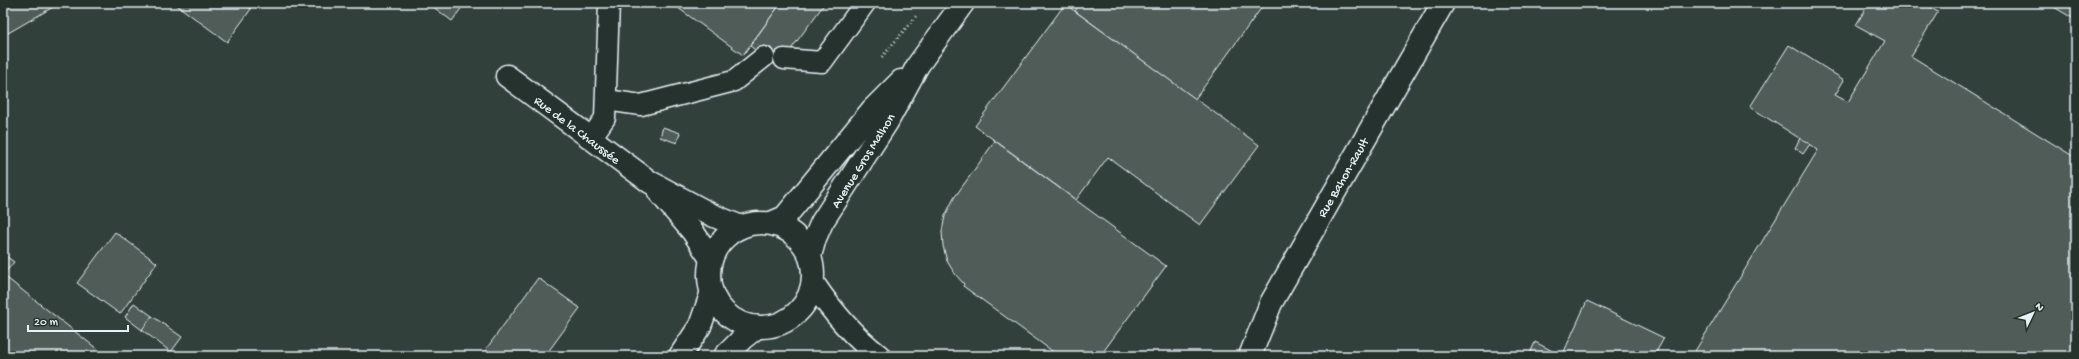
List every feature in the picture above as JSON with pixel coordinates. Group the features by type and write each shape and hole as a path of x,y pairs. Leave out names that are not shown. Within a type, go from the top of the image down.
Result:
{"main road":[{"name":"Avenue Gros Malhon","path":"810,256 815,238 822,222 887,122 918,65 963,3"},
{"name":"Rue Bahon-Rault","path":"1250,356 1271,303 1443,3"},
{"name":"Avenue Gros Malhon","path":"772,224 785,216 873,109 918,65"},
{"name":"Rue de la Chaussée","path":"507,76 650,182 712,215 741,226"},
{"name":"Rue de la Chaussée","path":"650,182 694,232 711,259"},
{"path":"751,223 772,224 784,228 795,235 804,244 810,256 813,270 813,284 808,298 799,311 787,320 772,326 757,327 742,324 729,316 719,306 712,292 709,276 711,259 718,246 728,234 741,226 751,223"},
{"path":"813,284 832,310 866,346 879,356"},
{"path":"680,356 700,326 712,292"},
{"path":"725,356 743,338 757,327"}],"lane":[{"path":"591,138 605,118 610,3"},
{"path":"784,59 822,62 865,3"},
{"path":"606,100 641,105 734,80 764,57"}],"shaded area":[{"path":"3,3 2076,3 2076,356 3,356"}],"building":[{"path":"3,3 60,3 3,36"},
{"path":"174,3 243,3 251,9 227,42"},
{"path":"428,3 465,3 452,21"},
{"path":"676,3 781,3 743,55 674,5"},
{"path":"781,3 825,3 778,67 750,46"},
{"path":"1080,3 1265,3 1195,99 1075,11"},
{"path":"1869,3 1923,3 1938,12 1911,56 2076,158 2076,356 1692,356 1818,150 1750,107 1789,45 1844,80 1835,95 1848,102 1885,41 1856,25"},
{"path":"2047,3 2076,3 2076,20"},
{"path":"1065,4 1259,145 1200,225 1108,157 1076,200 975,126"},
{"path":"663,127 680,133 677,143 660,137"},
{"path":"1800,138 1810,144 1803,154 1795,148"},
{"path":"995,141 1166,266 1100,356 1059,356 963,286 964,284 955,274 947,261 943,246 942,231 945,216 954,198"},
{"path":"115,232 157,263 120,314 77,283"},
{"path":"3,254 14,262 4,274 3,274"},
{"path":"3,275 106,356 3,356"},
{"path":"538,278 580,308 545,356 481,356"},
{"path":"1587,301 1664,338 1654,356 1562,356"},
{"path":"134,303 152,316 142,330 125,317"},
{"path":"152,316 182,337 171,352 142,330"},
{"path":"1535,342 1562,356 1529,356"}]}
